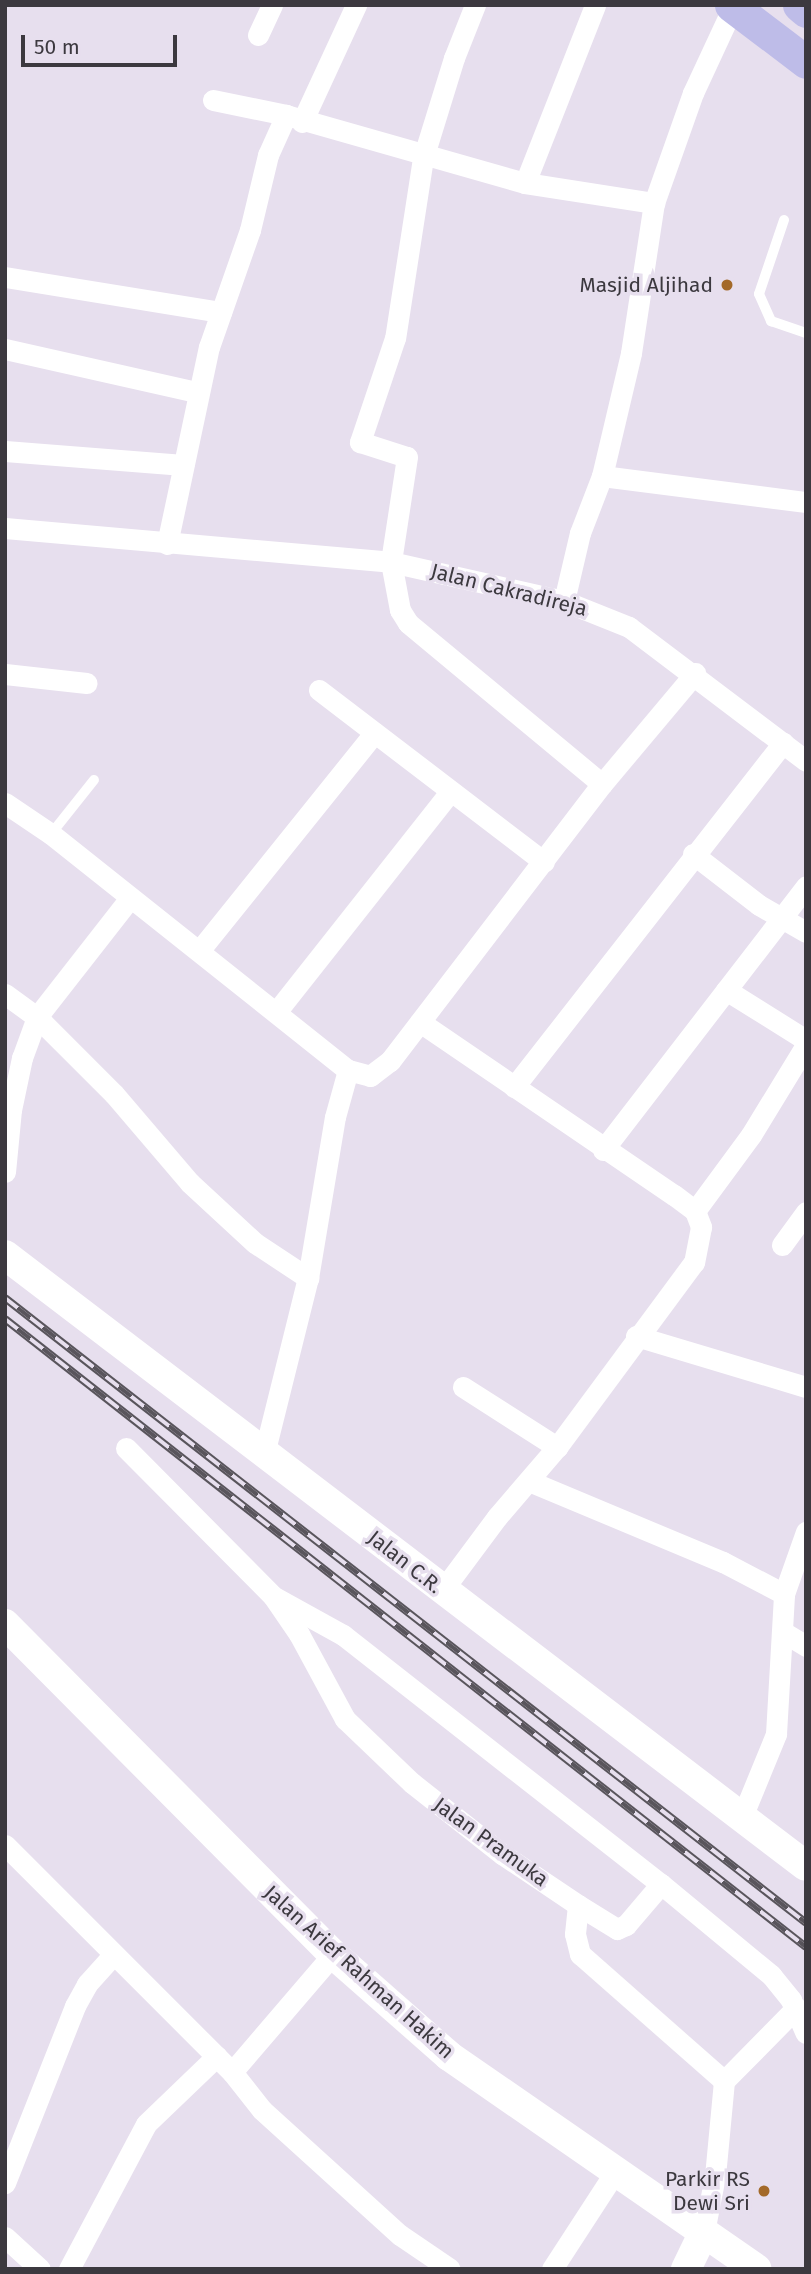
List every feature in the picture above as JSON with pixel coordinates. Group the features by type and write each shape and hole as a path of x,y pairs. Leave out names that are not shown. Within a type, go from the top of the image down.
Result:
{"main road":[{"path":"799,5 806,11"},
{"path":"732,6 806,62"}],"street":[{"path":"258,35 272,5"},
{"path":"167,544 197,391 250,230 268,155 294,118 356,5"},
{"path":"475,5 454,58 423,158 395,338 360,437 366,445 407,457 391,562 397,599 408,623 602,784"},
{"path":"525,183 595,5"},
{"path":"564,601 580,533 602,476 631,353 654,203 693,93 732,6"},
{"path":"213,100 294,118 423,158 525,183 654,203"},
{"path":"5,277 221,312"},
{"path":"5,349 197,391"},
{"path":"5,451 183,465"},
{"path":"602,476 806,502"},
{"name":"Jalan Cakradireja","path":"5,528 391,562 564,601 628,627 695,673 806,761"},
{"path":"5,803 51,834 348,1070 361,1076 380,1072 602,784 695,673"},
{"path":"5,674 87,683"},
{"path":"319,690 544,862"},
{"path":"199,951 373,733"},
{"path":"514,1087 693,854 783,743"},
{"path":"277,1011 452,791"},
{"path":"693,854 782,918 806,932"},
{"path":"603,1150 806,886"},
{"path":"5,1172 11,1110 22,1059 37,1017 130,898"},
{"path":"726,990 806,1040"},
{"path":"5,994 37,1017 114,1094 190,1183 255,1243 308,1278"},
{"path":"420,1022 695,1211 701,1227 697,1256 557,1447 442,1591"},
{"path":"695,1211 751,1135 806,1045"},
{"path":"264,1454 308,1278 335,1117 348,1070"},
{"path":"782,1245 806,1212"},
{"name":"Jalan C.R.","path":"5,1255 806,1867"},
{"path":"636,1336 806,1387"},
{"path":"463,1387 557,1447"},
{"name":"Jalan Pramuka","path":"127,1448 273,1596 345,1718 412,1783 502,1854 617,1929 626,1926 661,1884"},
{"path":"530,1481 723,1562 784,1594"},
{"path":"742,1817 776,1734 784,1594 806,1532"},
{"path":"273,1596 343,1635 661,1884 771,1975 796,2008 806,2033"},
{"name":"Jalan Arief Rahman Hakim","path":"5,1624 333,1954 449,2056 757,2269"},
{"path":"783,1632 806,1646"},
{"path":"5,1845 217,2056 262,2110 400,2235 450,2269"},
{"path":"578,1905 575,1934 580,1954 724,2081"},
{"path":"5,2183 75,2007 87,1984 114,1954"},
{"path":"232,2072 333,1954"},
{"path":"686,2269 704,2232 715,2176 724,2081 796,2008"},
{"path":"69,2269 146,2124 217,2056"},
{"path":"552,2269 615,2172"},
{"path":"5,2237 40,2269"}],"lane":[{"path":"784,220 759,294 771,321 806,333"},
{"path":"51,834 94,780"}],"railway":[{"path":"5,1298 806,1923"},
{"path":"5,1319 806,1947"}],"place":[{"name":"Masjid Aljihad","path":"727,285"},
{"name":"Parkir RS Dewi Sri","path":"764,2191"}]}
